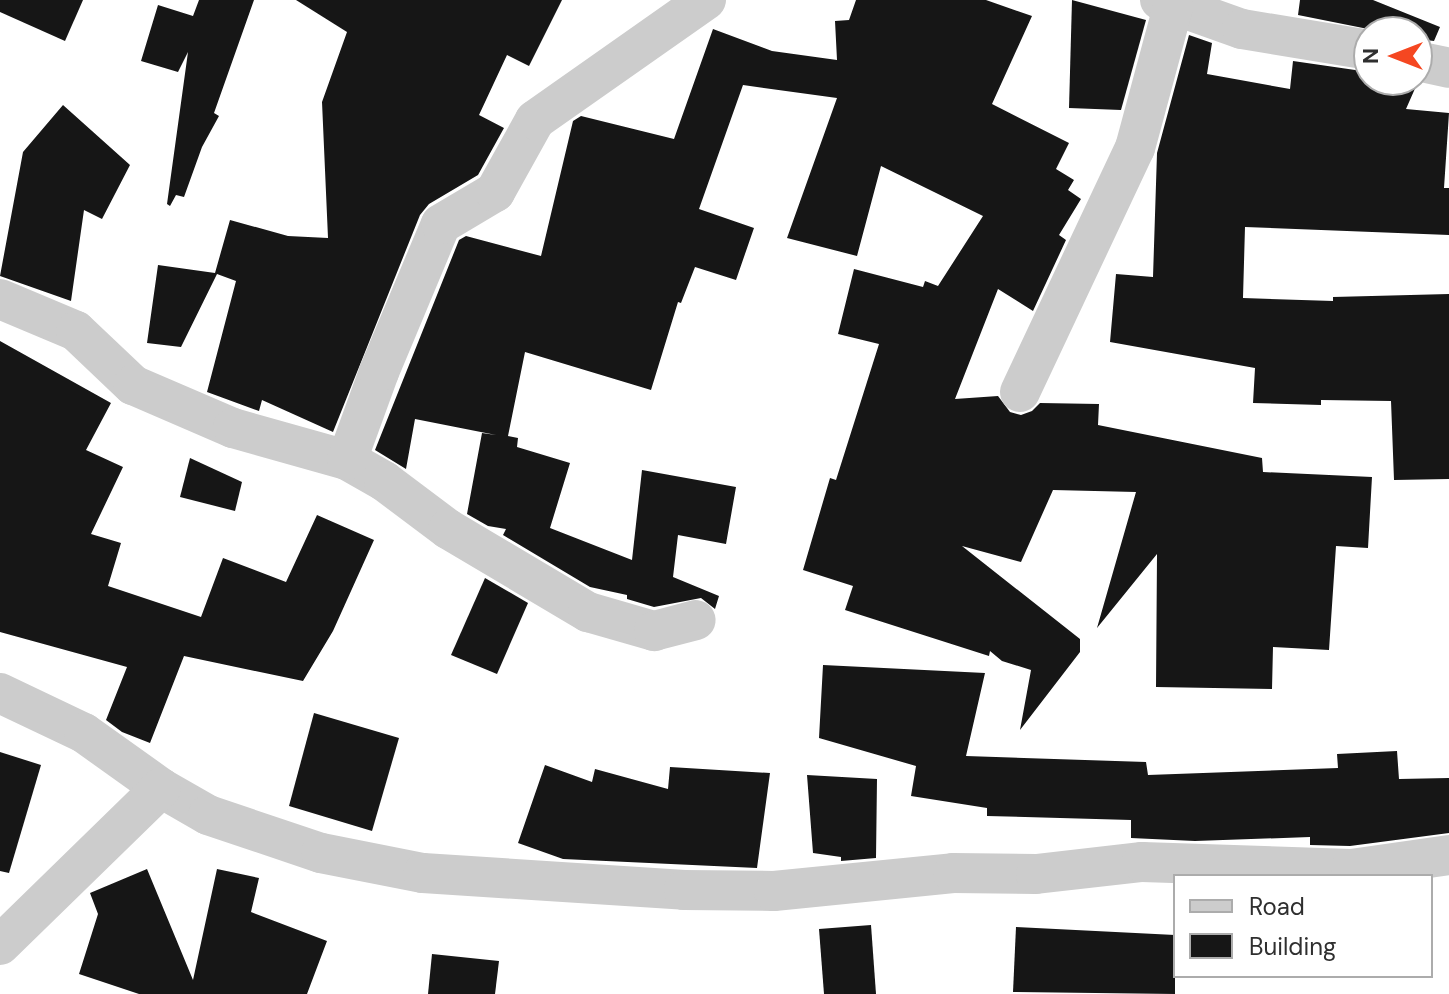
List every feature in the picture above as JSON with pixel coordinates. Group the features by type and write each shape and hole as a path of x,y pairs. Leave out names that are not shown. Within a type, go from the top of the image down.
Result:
{"street":[{"path":"347,460 379,372 441,224 495,192 535,120 706,0"},
{"path":"1020,392 1135,148 1167,4 1242,29 1353,47"},
{"path":"0,299 76,331 133,385 233,428 347,460 384,481 448,529 588,612 654,631 696,620"},
{"path":"0,693 84,733 161,788 208,815 321,853 423,873 669,889 774,891 953,873 1036,874 1142,862 1351,869 1449,855"},
{"path":"0,945 161,788"}],"building":[{"path":"0,0 83,0 65,41 0,12"},
{"path":"199,0 254,0 214,113 219,116 202,147 184,197 176,195 170,206 167,204 188,52 178,72 141,61 158,5 193,16"},
{"path":"296,0 562,0 529,66 507,55 479,115 504,128 478,175 429,204 420,215 333,432 262,400 259,411 207,392 236,281 217,274 181,347 147,343 158,265 215,273 230,220 288,236 328,238 322,102 347,32"},
{"path":"856,0 986,0 1032,16 992,104 1069,143 1056,169 1074,180 1068,190 1081,199 1059,235 1066,240 1033,311 998,289 955,399 998,396 1010,412 1021,415 1032,411 1040,403 1099,404 1098,425 1262,458 1263,472 1372,477 1368,548 1336,546 1329,650 1273,647 1272,689 1156,687 1157,554 1097,628 1136,492 1053,490 1021,562 962,546 1080,639 1080,652 1020,730 1031,670 1002,661 990,651 989,656 845,610 853,586 803,570 830,478 836,480 879,344 838,334 854,269 923,287 925,281 938,286 983,216 881,166 857,256 787,238 837,98 743,85 699,209 754,228 736,280 695,267 681,303 678,302 651,390 525,352 508,436 518,438 517,447 570,463 550,528 632,560 642,470 736,487 726,544 678,535 673,577 719,596 715,609 701,598 654,607 627,599 627,595 590,587 503,535 506,529 488,526 467,514 482,433 496,435 415,419 406,469 375,450 459,240 466,236 541,256 573,121 581,116 674,139 713,29 772,51 837,60 835,21 849,20"},
{"path":"1072,0 1146,20 1121,110 1069,108"},
{"path":"1300,0 1373,0 1413,16 1353,16 1353,26 1298,15"},
{"path":"1433,24 1440,27 1433,41"},
{"path":"1189,35 1212,43 1207,74 1290,89 1293,61 1353,70 1353,96 1412,96 1406,109 1449,113 1444,188 1449,188 1449,235 1245,227 1243,298 1333,301 1333,297 1449,294 1449,479 1394,480 1391,401 1321,400 1321,405 1253,403 1255,368 1110,342 1116,274 1153,277 1157,153"},
{"path":"63,105 130,165 102,219 84,210 71,301 0,276 23,152"},
{"path":"0,341 111,403 86,450 123,467 91,534 121,543 108,586 201,617 223,558 286,582 317,515 374,540 333,631 303,681 184,656 150,743 122,732 106,720 127,667 0,632"},
{"path":"190,458 242,482 235,511 180,497"},
{"path":"485,578 528,603 497,674 451,655"},
{"path":"823,665 985,673 966,756 1146,762 1148,775 1338,768 1337,754 1397,751 1399,779 1449,778 1449,833 1350,846 1310,845 1310,837 1195,841 1131,838 1131,820 987,816 987,808 911,796 916,766 819,738"},
{"path":"314,713 399,738 372,831 289,806"},
{"path":"0,752 41,765 9,873 0,871"},
{"path":"545,765 592,782 595,769 668,789 670,767 770,773 757,868 563,859 518,843"},
{"path":"807,775 877,779 876,858 841,861 841,857 813,853"},
{"path":"147,869 193,980 217,869 259,878 251,912 327,941 307,994 139,994 79,974 98,914 90,893"},
{"path":"871,925 876,994 824,994 819,929"},
{"path":"1016,927 1173,935 1175,994 1013,992"},
{"path":"432,954 499,961 495,994 428,994"}]}
